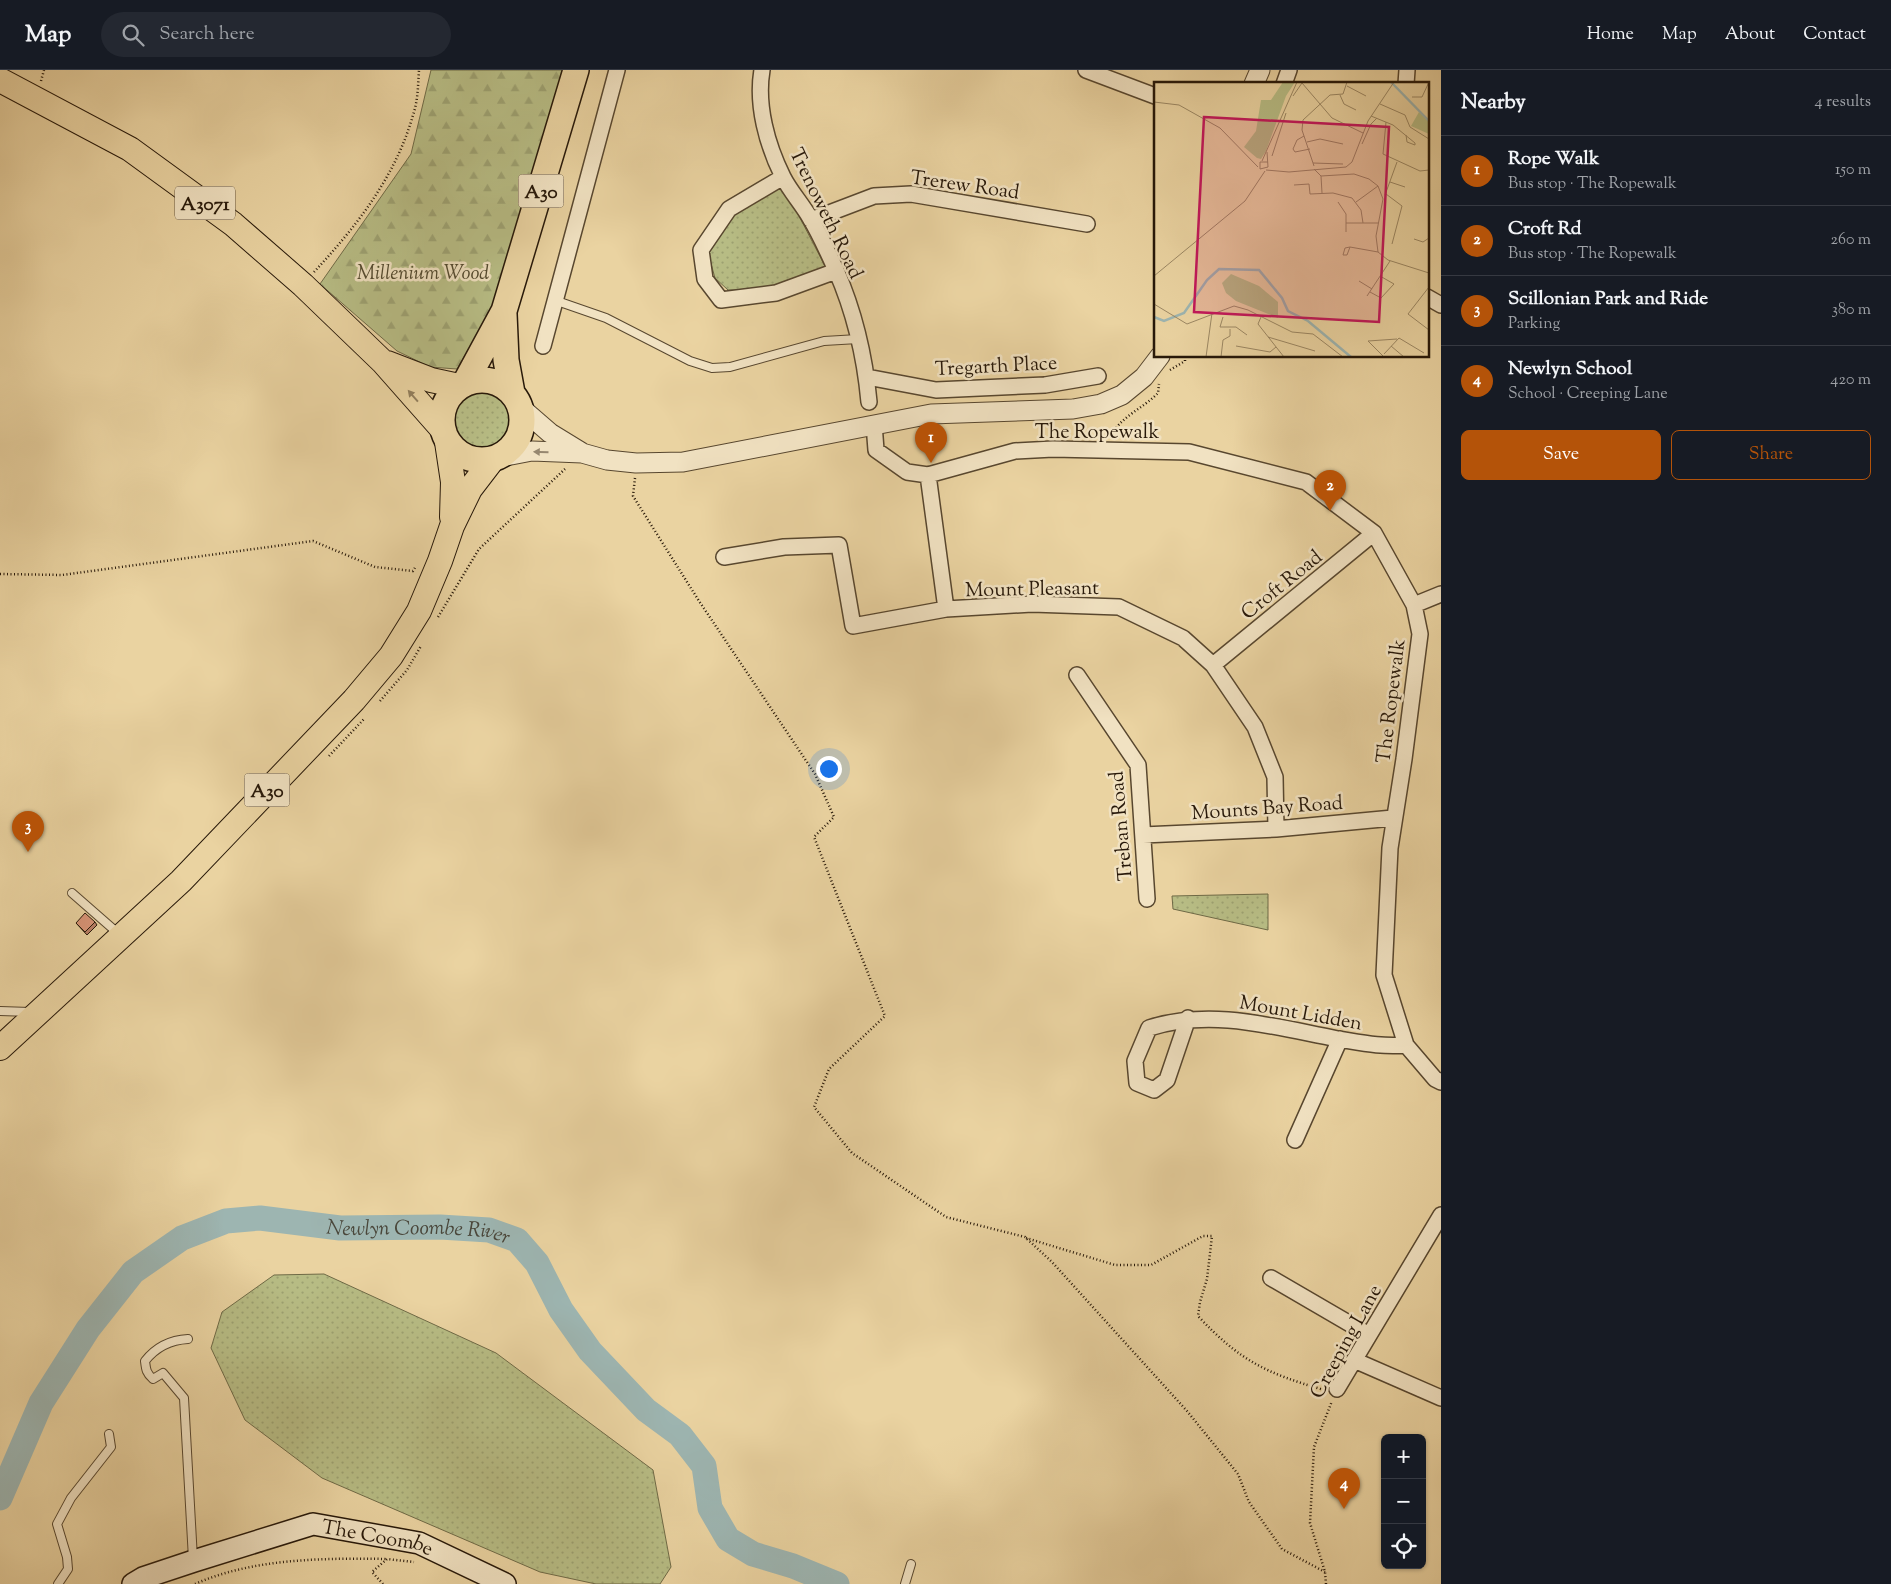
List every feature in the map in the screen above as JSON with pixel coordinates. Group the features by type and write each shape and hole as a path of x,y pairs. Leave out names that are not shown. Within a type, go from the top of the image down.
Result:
{"highway":[{"name":"A30","path":"462,385 504,311 576,70"},
{"name":"A30","path":"504,311 506,360 516,400"},
{"path":"487,380 501,384 516,400 523,420 521,433 514,445 496,458 480,461 467,458 456,452 445,436 441,418 444,406 450,395 462,385 487,380"}],"main road":[{"name":"A3071","path":"0,80 130,149 233,224 303,285 384,362 445,436"},
{"name":"A3071","path":"384,362 431,380 462,385"},
{"name":"A30","path":"445,436 453,482 452,526"},
{"name":"A30","path":"0,1048 181,881 354,700 391,656 419,611 452,526 471,487 496,458"},
{"name":"The Coombe","path":"140,1582 194,1561 313,1524 419,1543 505,1584"}],"street":[{"path":"543,346 557,301 618,70"},
{"name":"Trenoweth Road","path":"762,70 759,88 766,131 783,177 811,220 836,271 858,339 867,377 869,402"},
{"path":"1086,70 1154,96"},
{"path":"1255,82 1260,70"},
{"path":"1285,82 1289,70"},
{"path":"783,177 729,209 701,250 705,279 721,300 776,293 836,271"},
{"name":"Trerew Road","path":"811,220 874,196 911,194 1087,224"},
{"path":"1428,298 1441,305"},
{"path":"496,458 532,451 582,453 607,460 636,463 683,462 931,414 1073,409 1101,404 1122,395 1144,377 1158,360"},
{"name":"Tregarth Place","path":"867,377 936,390 1045,385 1098,376"},
{"path":"516,400 550,432 582,453"},
{"name":"The Ropewalk","path":"874,424 876,450 907,472 928,475 1015,451 1053,449 1190,452 1306,482 1374,533 1414,605 1420,634 1404,759 1393,818 1385,923 1384,975 1406,1045"},
{"path":"928,475 946,609"},
{"name":"Croft Road","path":"1213,665 1374,533"},
{"name":"Mount Pleasant","path":"724,557 784,547 839,546 853,626 946,609 1032,604 1119,607 1183,638 1213,665 1255,727 1275,777 1276,829"},
{"path":"1414,605 1441,594"},
{"name":"Treban Road","path":"1078,676 1138,765 1147,899"},
{"name":"Mounts Bay Road","path":"1143,834 1276,829 1393,818"},
{"name":"Mount Lidden","path":"1188,1018 1167,1080 1154,1090 1137,1083 1135,1061 1149,1028 1188,1018 1240,1020 1381,1047 1406,1045"},
{"path":"1295,1140 1340,1039"},
{"path":"1406,1045 1435,1079 1441,1082"},
{"name":"Creeping Lane","path":"1336,1391 1369,1335 1437,1231 1441,1215"},
{"path":"1271,1278 1369,1335"},
{"path":"1354,1360 1441,1398"}],"lane":[{"path":"557,301 606,318 690,361 712,368 730,366 824,341 858,339"},
{"path":"72,894 121,936"},
{"path":"0,1011 40,1012"},
{"path":"188,1338 174,1340 152,1351 145,1361 146,1372 149,1376 153,1379 163,1373 184,1398 194,1561"},
{"path":"58,1584 68,1569 67,1557 58,1524 71,1498 111,1447 109,1434"},
{"path":"905,1584 911,1564"}],"path":[{"path":"303,285 340,244 374,199 398,154 414,115 420,70"},
{"path":"1106,450 1114,430 1158,393 1160,378 1158,360"},
{"path":"636,463 633,496 699,601 816,774 834,817 814,837 885,1016 829,1069 814,1107 852,1153 946,1217 1115,1265 1151,1265 1203,1236 1212,1236 1208,1279 1200,1302 1198,1316 1250,1362 1287,1379 1336,1391"},
{"path":"0,574 62,574 314,541 375,567 413,571 420,560"},
{"path":"1024,1238 1052,1262 1187,1411 1238,1474 1249,1502 1282,1549 1325,1572"},
{"name":"Creeping Lane","path":"1326,1584 1325,1572 1310,1522 1314,1446 1336,1391"},
{"path":"194,1584 219,1573 322,1558 387,1559 421,1563"},
{"path":"383,1584 372,1572 387,1559"}],"green space":[{"name":"Millenium Wood","path":"431,70 566,70 493,307 457,369 430,367 397,351 320,284 411,154"},
{"path":"777,183 786,191 825,266 821,273 755,290 728,290 715,278 708,253 738,206"},
{"path":"478,389 490,389 506,398 513,408 515,420 513,432 506,442 490,451 478,451 467,446 458,437 453,426 453,414 458,403 467,394"},
{"path":"1268,894 1268,930 1173,909 1172,896"},
{"path":"324,1274 496,1353 653,1470 671,1567 660,1584 596,1584 540,1572 322,1478 245,1420 211,1348 222,1312 274,1275"}],"building":[{"path":"85,913 95,922 85,932 76,923"}],"waterway":[{"name":"Newlyn Coombe River","path":"0,1498 41,1403 88,1329 133,1272 182,1238 226,1221 260,1218 340,1228 440,1227 489,1230 517,1240 537,1263 561,1310 590,1351 646,1410 680,1435 704,1466 710,1508 728,1539 753,1554 793,1566 837,1584"}],"place":[{"name":"Rope Walk","path":"931,463"},
{"name":"Croft Rd","path":"1330,511"},
{"name":"Scillonian Park and Ride","path":"28,852"},
{"name":"Newlyn School","path":"1344,1509"}]}
